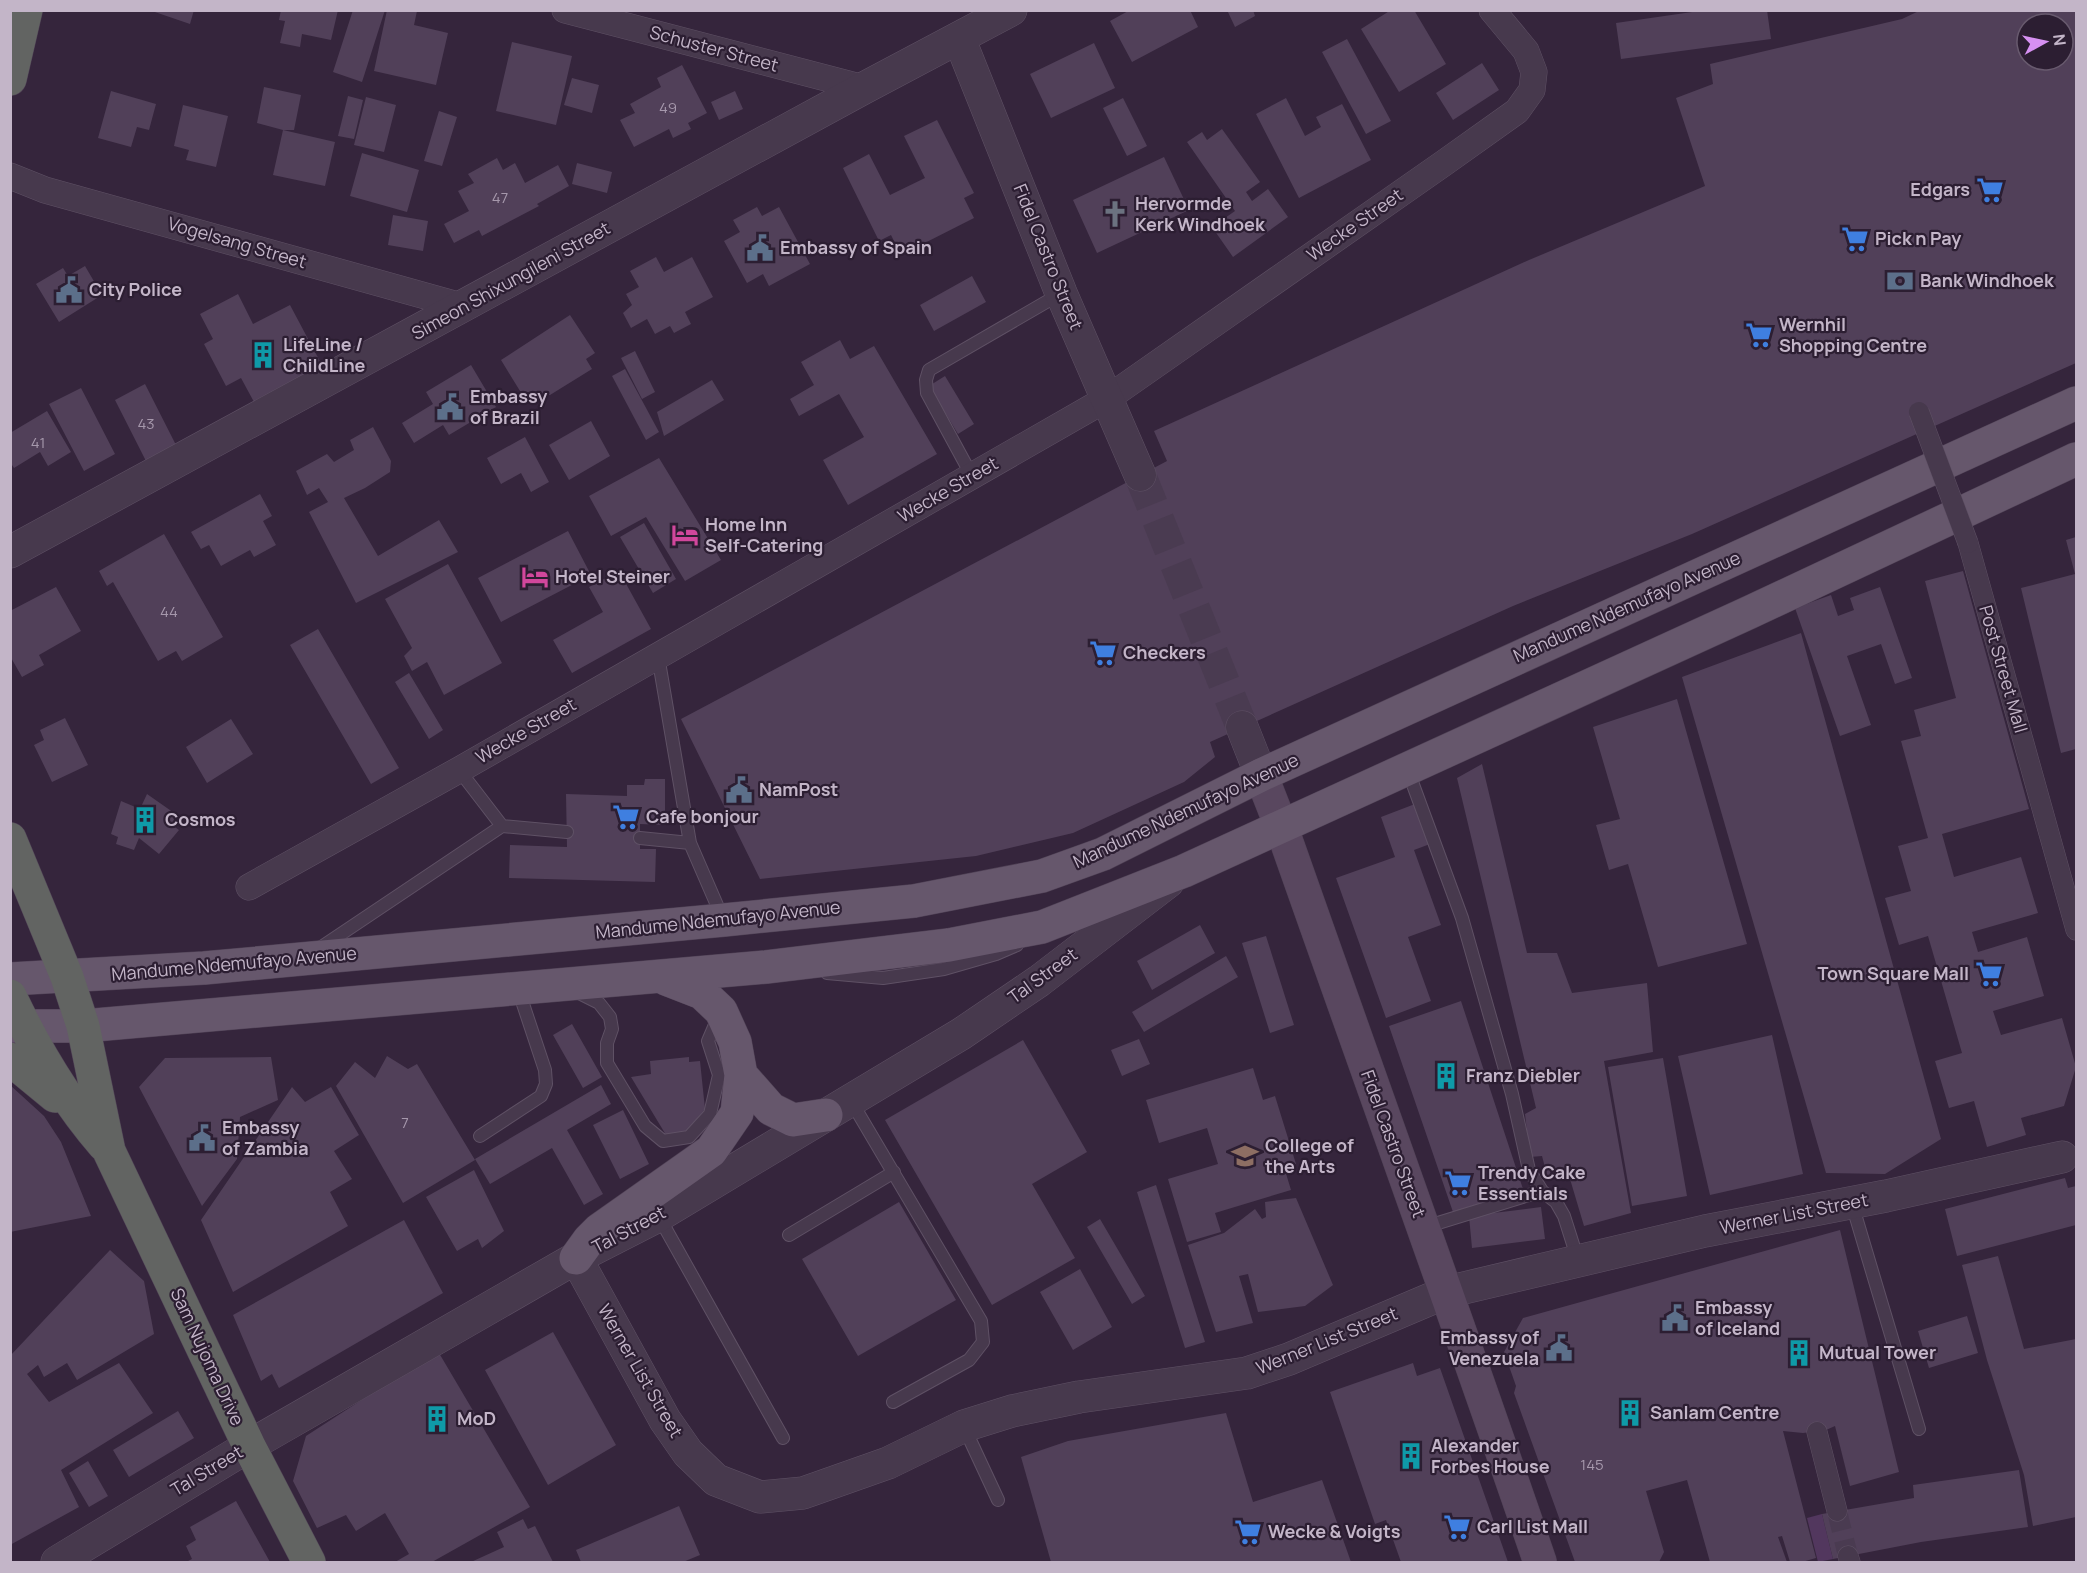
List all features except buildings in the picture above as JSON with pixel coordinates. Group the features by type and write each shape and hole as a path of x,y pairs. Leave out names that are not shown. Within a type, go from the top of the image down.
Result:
{"highway":[{"path":"10,79 26,10"},
{"name":"Sam Nujoma Drive","path":"10,839 67,977 83,1026 100,1139"},
{"name":"Sam Nujoma Drive","path":"10,996 18,1026 100,1139 249,1446 309,1563"},
{"path":"10,1059 33,1076 100,1139"}],"main road":[{"name":"Mandume Ndemufayo Avenue","path":"10,979 204,968 724,920 914,901 1042,876 1103,854 1261,775 2076,403"},
{"path":"18,1026 83,1026 518,988 662,978 949,945 1042,927 1184,871 1749,613 2076,459"},
{"name":"Fidel Castro Street","path":"1261,775 1447,1292 1540,1563"},
{"path":"576,1258 599,1230 711,1152 737,1113 741,1075 735,1042 721,1011 702,993 662,978"},
{"path":"741,1075 771,1109 793,1120 838,1108"}],"street":[{"name":"Schuster Street","path":"565,10 864,88"},
{"name":"Simeon Shixungileni Street","path":"10,552 1011,10"},
{"name":"Wecke Street","path":"249,887 459,770 1108,398 1516,111 1532,90 1534,72 1526,51 1492,10"},
{"name":"Fidel Castro Street","path":"959,38 1061,293 1140,476"},
{"name":"Vogelsang Street","path":"10,176 45,190 465,307"},
{"name":"Post Street Mall","path":"1919,412 1968,543 2076,930"},
{"name":"Fidel Castro Street","path":"1242,727 1261,775"},
{"name":"Tal Street","path":"57,1563 249,1446 576,1258 658,1216 961,1034 1019,994 1184,871"},
{"name":"Werner List Street","path":"576,1258 665,1420 688,1453 716,1480 760,1497 802,1493 888,1463 964,1426 1012,1411 1079,1397 1246,1373 1289,1359 1447,1292 1705,1231 1851,1203 2062,1157"},
{"path":"1817,1431 1837,1511"}],"lane":[{"path":"972,476 927,393 926,380 930,370 1061,293"},
{"path":"658,656 690,843 724,920"},
{"path":"459,770 502,826"},
{"path":"1407,770 1461,918 1512,1094 1529,1170 1542,1191 1556,1202 1564,1216 1578,1261"},
{"path":"304,958 502,826 567,832"},
{"path":"640,838 690,843"},
{"path":"556,986 578,992 599,1003 610,1017 612,1029 607,1043 607,1063 645,1126 663,1141 689,1137 710,1114 719,1075 708,1041 714,1027 729,1028"},
{"path":"480,1136 541,1096 546,1084 545,1071 518,988"},
{"path":"838,1108 894,1172 981,1321 983,1342 969,1360 892,1402"},
{"path":"789,1235 894,1172"},
{"path":"1423,1227 1542,1191"},
{"path":"1851,1203 1919,1429"},
{"path":"658,1216 783,1438"},
{"path":"964,1426 998,1500"}],"shaded area":[{"path":"1822,1514 1833,1559 1818,1562 1807,1518"}],"tunnel":[{"path":"1140,475 1242,727"},
{"path":"1837,1511 1848,1556"}],"place":[{"name":"Edgars","path":"1990,190"},
{"name":"Hervormde Kerk Windhoek","path":"1115,214"},
{"name":"Pick n Pay","path":"1855,239"},
{"name":"Embassy of Spain","path":"760,248"},
{"name":"Bank Windhoek","path":"1900,281"},
{"name":"City Police","path":"69,290"},
{"name":"Wernhil Shopping Centre","path":"1759,335"},
{"name":"LifeLine / ChildLine","path":"263,355"},
{"name":"Embassy of Brazil","path":"450,407"},
{"name":"Home Inn Self-Catering","path":"685,535"},
{"name":"Hotel Steiner","path":"535,577"},
{"name":"Checkers","path":"1103,653"},
{"name":"NamPost","path":"739,790"},
{"name":"Cafe bonjour","path":"626,817"},
{"name":"Cosmos","path":"145,820"},
{"name":"Town Square Mall","path":"1989,974"},
{"name":"Franz Diebler","path":"1446,1076"},
{"name":"Embassy of Zambia","path":"202,1138"},
{"name":"College of the Arts","path":"1245,1156"},
{"name":"Trendy Cake Essentials","path":"1458,1183"},
{"name":"Embassy of Iceland","path":"1675,1318"},
{"name":"Embassy of Venezuela","path":"1559,1348"},
{"name":"Mutual Tower","path":"1799,1353"},
{"name":"Sanlam Centre","path":"1630,1413"},
{"name":"MoD","path":"437,1419"},
{"name":"Alexander Forbes House","path":"1411,1456"},
{"name":"Carl List Mall","path":"1457,1527"},
{"name":"Wecke & Voigts","path":"1248,1532"}]}
